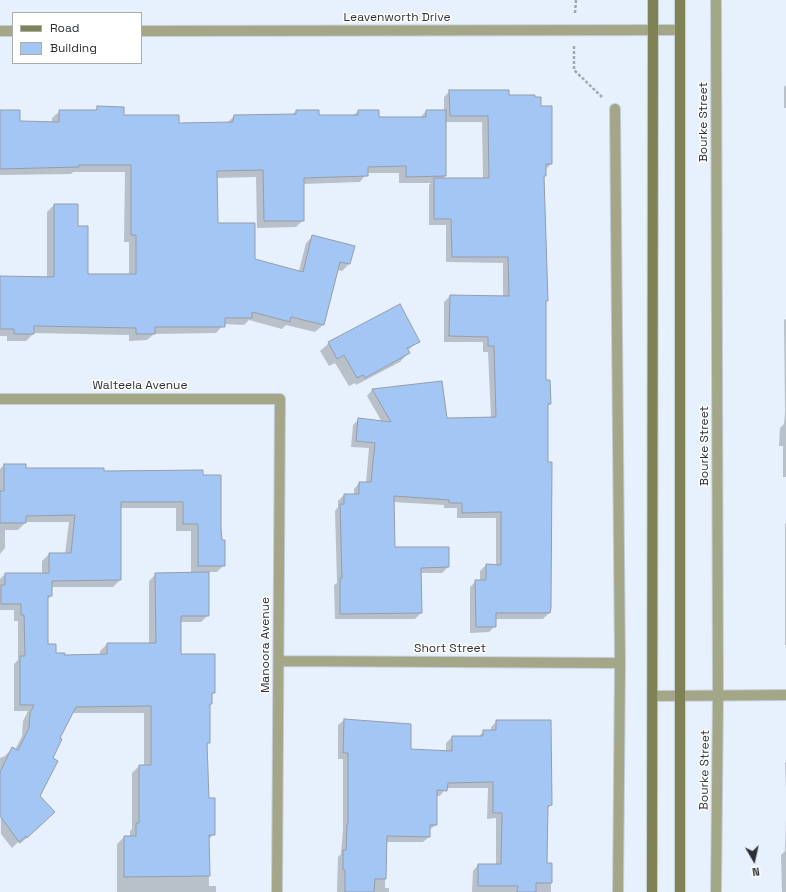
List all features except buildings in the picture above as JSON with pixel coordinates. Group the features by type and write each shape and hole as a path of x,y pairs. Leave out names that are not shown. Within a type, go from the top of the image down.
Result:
{"main road":[{"path":"652,892 653,0"},
{"name":"Bourke Street","path":"680,0 680,892"}],"street":[{"name":"Bourke Street","path":"716,0 718,696 716,892"},
{"name":"Leavenworth Drive","path":"142,31 680,30"},
{"path":"0,31 12,31"},
{"path":"615,109 620,663 618,892"},
{"name":"Walteela Avenue","path":"0,399 280,399"},
{"name":"Manoora Avenue","path":"277,892 280,399"},
{"name":"Short Street","path":"279,661 620,663"},
{"path":"653,696 786,695"}],"path":[{"path":"574,70 615,109"}]}
